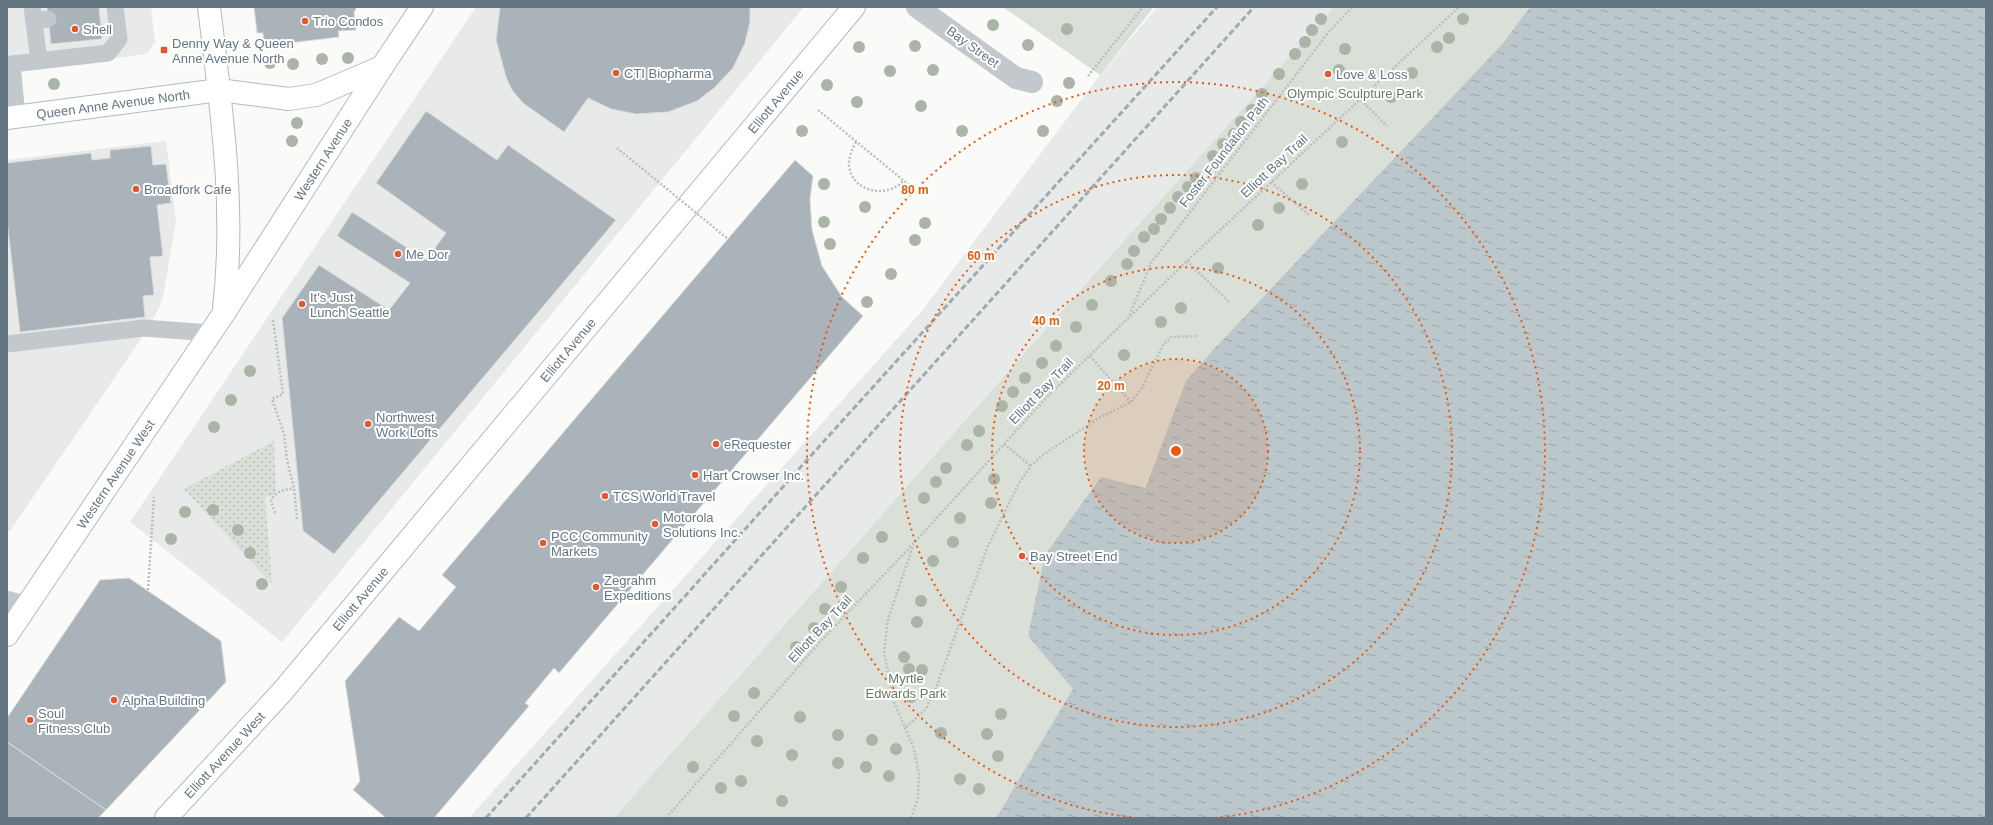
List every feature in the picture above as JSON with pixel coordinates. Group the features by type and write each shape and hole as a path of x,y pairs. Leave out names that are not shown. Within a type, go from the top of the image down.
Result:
{"main road":[{"path":"209,7 226,154 230,226 229,270 224,313"},
{"name":"Western Avenue","path":"224,313 422,7"},
{"name":"Elliott Avenue","path":"282,692 854,7"},
{"name":"Queen Anne Avenue North","path":"12,117 219,90 290,99 316,95 382,67"},
{"name":"Western Avenue West","path":"7,635 17,604 224,313"},
{"name":"Elliott Avenue West","path":"166,818 282,692"}],"street":[{"name":"Bay Street","path":"917,7 1016,78 1032,82"}],"lane":[{"path":"12,117 12,64 108,53 118,39 110,11"},
{"path":"38,16 39,61"},
{"path":"7,344 144,328 210,333"}],"path":[{"path":"1088,76 1143,7"},
{"name":"Foster Foundation Path","path":"1127,320 1151,263 1328,33 1352,7"},
{"name":"Elliott Bay Trail","path":"666,818 819,643 914,543 1046,398 1187,261 1460,7"},
{"path":"1360,100 1387,126"},
{"path":"818,110 908,185"},
{"path":"856,142 850,153 849,166 852,177 857,184 867,189 880,192 899,186 903,182"},
{"path":"616,148 728,239"},
{"path":"1272,182 1309,216"},
{"path":"1187,261 1230,303"},
{"path":"273,320 283,394 272,399 284,434 287,460 294,488 297,519"},
{"path":"906,727 926,709 937,685 987,548 1019,483 1031,466 1041,456 1099,418 1131,402 1142,388 1164,345 1171,337 1198,336"},
{"path":"1090,356 1131,402"},
{"path":"1004,444 1031,466"},
{"path":"275,513 271,501 273,496 283,490 294,488"},
{"path":"148,590 154,496"},
{"path":"911,818 918,798 919,774 914,749 906,727 894,702 884,652 888,619 914,543"}],"shaded area":[{"path":"7,7 151,7 155,42 147,54 7,71"},
{"path":"476,7 804,7 282,642 130,522"},
{"path":"1157,7 1334,7 1105,262 614,818 469,818 921,312 1100,75"},
{"path":"166,141 176,221 163,297 158,310 141,339 10,531 7,531 7,160"}],"green space":[{"path":"1003,7 1154,7 1100,75"},
{"name":"Myrtle Edwards Park","path":"1334,7 1530,7 1503,43 1210,353 1187,381 1144,489 1101,477 1028,635 1074,689 996,818 614,818 1105,262"},
{"path":"274,441 276,494 265,497 272,584 184,489"}],"water":[{"path":"1530,7 1986,7 1986,818 996,818 1073,689 1028,636 1045,555 1101,477 1145,488 1186,381 1210,353 1503,43"}],"building":[{"name":"Shell","path":"47,7 99,7 102,39 51,44"},
{"name":"Trio Condos","path":"254,7 357,7 354,12 356,30 338,31 339,37 264,46 263,33 257,33"},
{"name":"CTI Biopharma","path":"500,7 750,7 750,22 745,43 733,68 714,88 697,101 668,112 636,114 611,109 588,98 564,132 523,103 512,90 506,77 496,40"},
{"name":"Northwest Work Lofts","path":"426,111 497,160 508,145 616,220 334,554 303,531 282,318 319,265 389,310 410,283 337,236 352,212 426,260 446,233 376,183"},
{"path":"151,146 153,165 166,164 171,203 157,205 163,256 150,257 154,295 143,296 145,317 20,332 7,221 7,163 91,153 92,160 110,158 110,150"},
{"path":"795,160 813,176 810,199 812,230 822,266 842,297 863,316 559,673 554,668 525,703 529,706 434,818 386,818 353,790 360,781 345,681 399,617 419,631 456,587 442,575"},
{"name":"Alpha Building","path":"129,578 221,641 226,682 106,810 7,742 7,718 100,580"},
{"path":"7,742 106,810 98,818 7,818"}],"railway":[{"path":"486,818 816,450 1217,7"},
{"path":"526,818 1254,7"}],"place":[{"name":"Trio Condos","path":"305,21"},
{"name":"Shell","path":"75,29"},
{"name":"Denny Way & Queen Anne Avenue North","path":"164,50"},
{"name":"CTI Biopharma","path":"616,73"},
{"name":"Love & Loss","path":"1328,74"},
{"name":"Broadfork Cafe","path":"136,189"},
{"name":"Me Dor","path":"398,254"},
{"name":"It's Just Lunch Seattle","path":"302,304"},
{"name":"Northwest Work Lofts","path":"368,424"},
{"name":"eRequester","path":"716,444"},
{"name":"Hart Crowser Inc.","path":"695,475"},
{"name":"TCS World Travel","path":"605,496"},
{"name":"Motorola Solutions Inc.","path":"655,524"},
{"name":"PCC Community Markets","path":"543,543"},
{"name":"Bay Street End","path":"1022,556"},
{"name":"Zegrahm Expeditions","path":"596,587"},
{"name":"Alpha Building","path":"114,700"},
{"name":"Soul Fitness Club","path":"30,720"}],"park label":[{"name":"Olympic Sculpture Park","path":"1355,93"}]}
